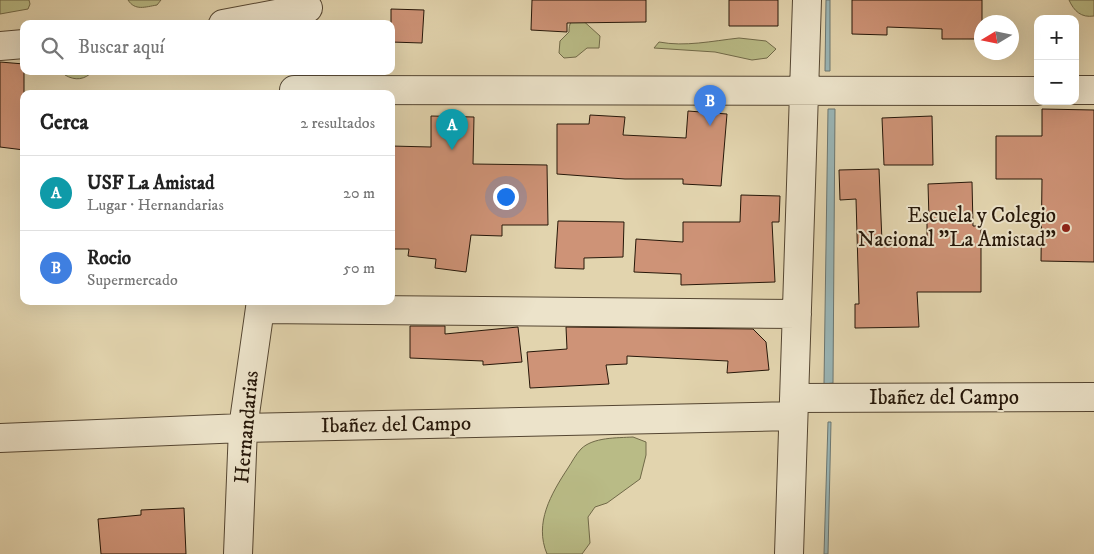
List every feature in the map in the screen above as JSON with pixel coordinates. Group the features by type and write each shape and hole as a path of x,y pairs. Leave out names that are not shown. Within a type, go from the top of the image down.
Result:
{"street":[{"path":"789,554 808,0"},
{"path":"247,20 308,10"},
{"path":"0,46 20,44"},
{"path":"295,85 806,92 1034,91"},
{"path":"1079,90 1094,90"},
{"path":"261,305 797,314"},
{"name":"Hernandarias","path":"238,554 243,428 261,305"},
{"name":"Ibañez del Campo","path":"0,438 1094,397"}],"green space":[{"path":"0,0 29,0 30,4 28,9 0,14"},
{"path":"128,0 161,0 157,5 137,7"},
{"path":"1069,0 1094,0 1094,16 1085,16 1078,13"},
{"path":"579,17 600,36 599,48 587,48 576,57 564,58 559,53 560,41 569,32 571,22"},
{"path":"739,38 766,41 776,49 767,58 752,60 715,52 654,48 659,42 689,44"},
{"path":"65,75 88,75 83,78 72,78"},
{"path":"633,437 646,442 646,455 640,479 607,503 595,507 588,517 590,543 582,554 547,554 542,531 546,509 550,498 577,453 586,445 599,440"}],"water":[{"path":"826,0 830,0 830,71 825,71"},
{"path":"828,109 835,109 833,383 824,384"},
{"path":"828,422 831,422 828,554 824,554"}],"building":[{"path":"532,0 646,0 646,22 567,23 567,32 531,30"},
{"path":"729,0 778,0 778,26 729,26"},
{"path":"852,0 982,0 982,15 974,15 974,39 942,39 942,29 887,27 887,35 852,34"},
{"path":"391,9 424,10 422,43 395,42 395,20 391,20"},
{"path":"0,62 20,64 20,75 24,75 24,90 20,90 20,150 0,147"},
{"path":"1042,109 1094,110 1094,262 1041,261 1042,179 996,179 996,136 1042,136"},
{"path":"688,111 727,114 721,186 683,184 683,179 625,179 557,174 557,124 589,124 590,115 625,117 623,135 686,138"},
{"path":"431,116 474,117 473,164 547,165 548,225 502,225 502,236 471,235 466,272 435,268 436,259 408,256 409,249 395,249 395,146 431,147"},
{"path":"932,116 933,165 884,165 882,118"},
{"path":"879,169 882,242 927,240 927,219 929,219 928,184 972,182 973,226 981,226 981,292 917,292 919,327 855,328 855,304 859,304 856,199 840,200 839,170"},
{"path":"741,195 780,196 779,222 772,222 775,282 681,285 681,274 634,272 636,239 683,242 683,222 740,222"},
{"path":"558,221 624,222 623,257 584,258 584,269 555,268"},
{"path":"410,326 445,326 445,334 518,327 522,362 483,365 483,361 410,358"},
{"path":"566,327 753,329 766,342 769,370 727,373 728,361 627,356 627,364 606,365 609,384 530,388 527,352 567,349"},
{"path":"184,508 186,554 101,554 98,519 141,515 141,510"}],"place":[{"name":"Rocio","path":"710,126"},
{"name":"USF La Amistad","path":"452,150"},
{"name":"Escuela y Colegio Nacional \"La Amistad\"","path":"1066,228"}]}
